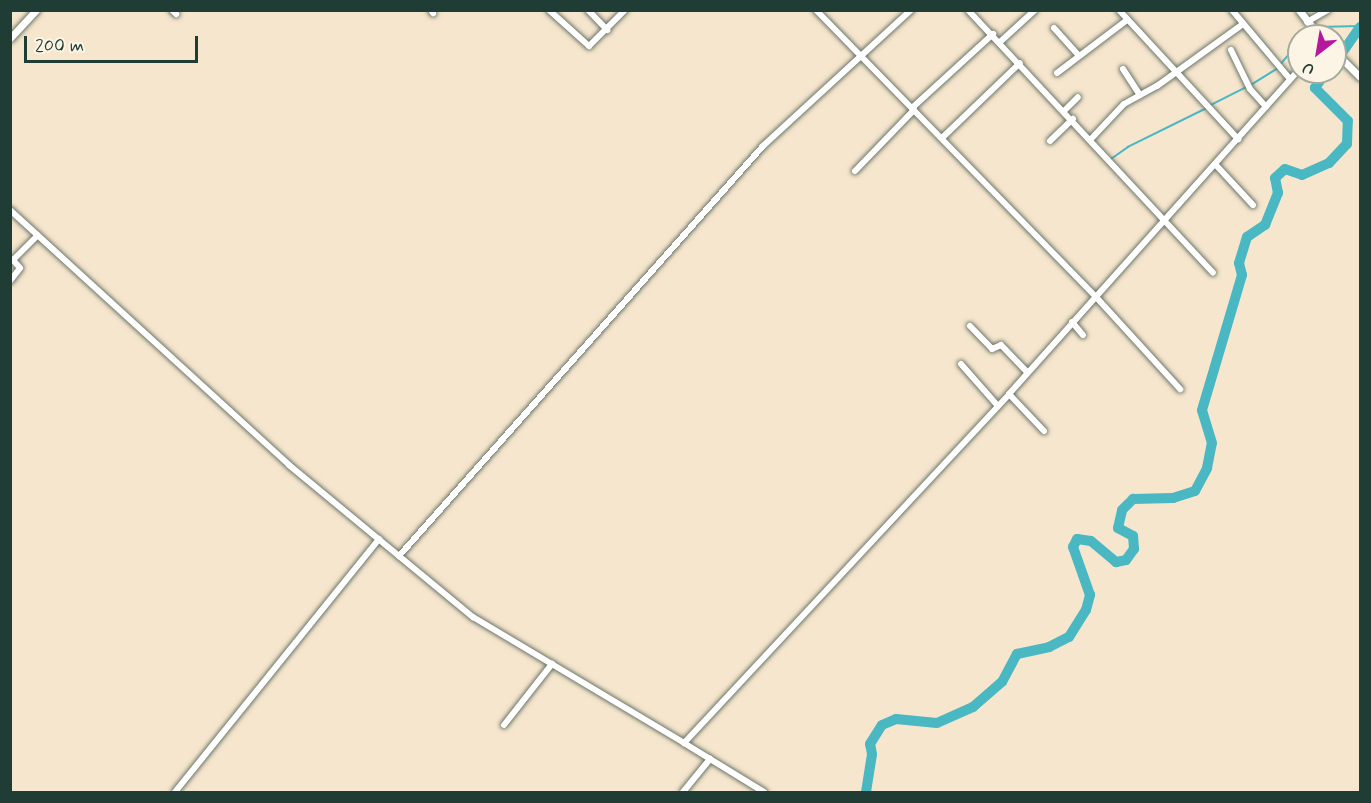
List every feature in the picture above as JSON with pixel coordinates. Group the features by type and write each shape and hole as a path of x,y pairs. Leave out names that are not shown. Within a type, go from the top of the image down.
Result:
{"street":[{"path":"10,38 36,10"},
{"path":"549,10 586,46 607,30 625,10"},
{"path":"588,10 607,30"},
{"path":"816,10 1096,297 1180,389"},
{"path":"399,556 763,146 863,57 911,10"},
{"path":"968,10 1065,110 1213,273"},
{"path":"1000,42 1035,10"},
{"path":"1119,10 1238,139"},
{"path":"1232,10 1287,76"},
{"path":"1299,10 1309,24"},
{"path":"1316,24 1328,10"},
{"path":"1057,73 1127,20"},
{"path":"1091,139 1113,113 1176,73 1243,24"},
{"path":"10,26 16,32"},
{"path":"1054,28 1078,55"},
{"path":"855,171 913,109 993,34"},
{"path":"1231,50 1248,86 1266,107"},
{"path":"942,138 1020,63"},
{"path":"1347,64 1360,77"},
{"path":"1123,69 1140,95"},
{"path":"684,743 1009,394 1287,82"},
{"path":"1065,110 1078,97"},
{"path":"1050,141 1073,119"},
{"path":"1215,164 1253,205"},
{"path":"10,210 229,412 473,617 765,792"},
{"path":"10,281 20,268 13,260 38,235"},
{"path":"1072,322 1083,335"},
{"path":"970,326 992,349 1001,345 1027,372"},
{"path":"961,364 997,405"},
{"path":"1009,394 1044,431"},
{"path":"175,792 379,539"},
{"path":"504,725 552,663"},
{"path":"683,792 710,759"}],"waterway":[{"path":"1347,26 1360,26"},
{"path":"1347,46 1360,27"},
{"path":"1280,65 1287,57"},
{"path":"1251,85 1277,69"},
{"path":"866,792 872,754 870,744 882,725 896,719 937,723 973,707 1002,682 1017,654 1049,647 1069,637 1086,610 1090,595 1073,547 1077,539 1091,541 1116,562 1126,560 1134,549 1133,536 1118,528 1122,510 1133,499 1173,498 1195,491 1207,468 1212,443 1202,410 1242,275 1239,263 1247,237 1265,225 1278,193 1275,178 1285,169 1302,175 1329,163 1347,144 1348,121 1315,88 1318,84"},
{"path":"1211,105 1246,87"},
{"path":"1111,159 1128,147 1207,108"}]}
